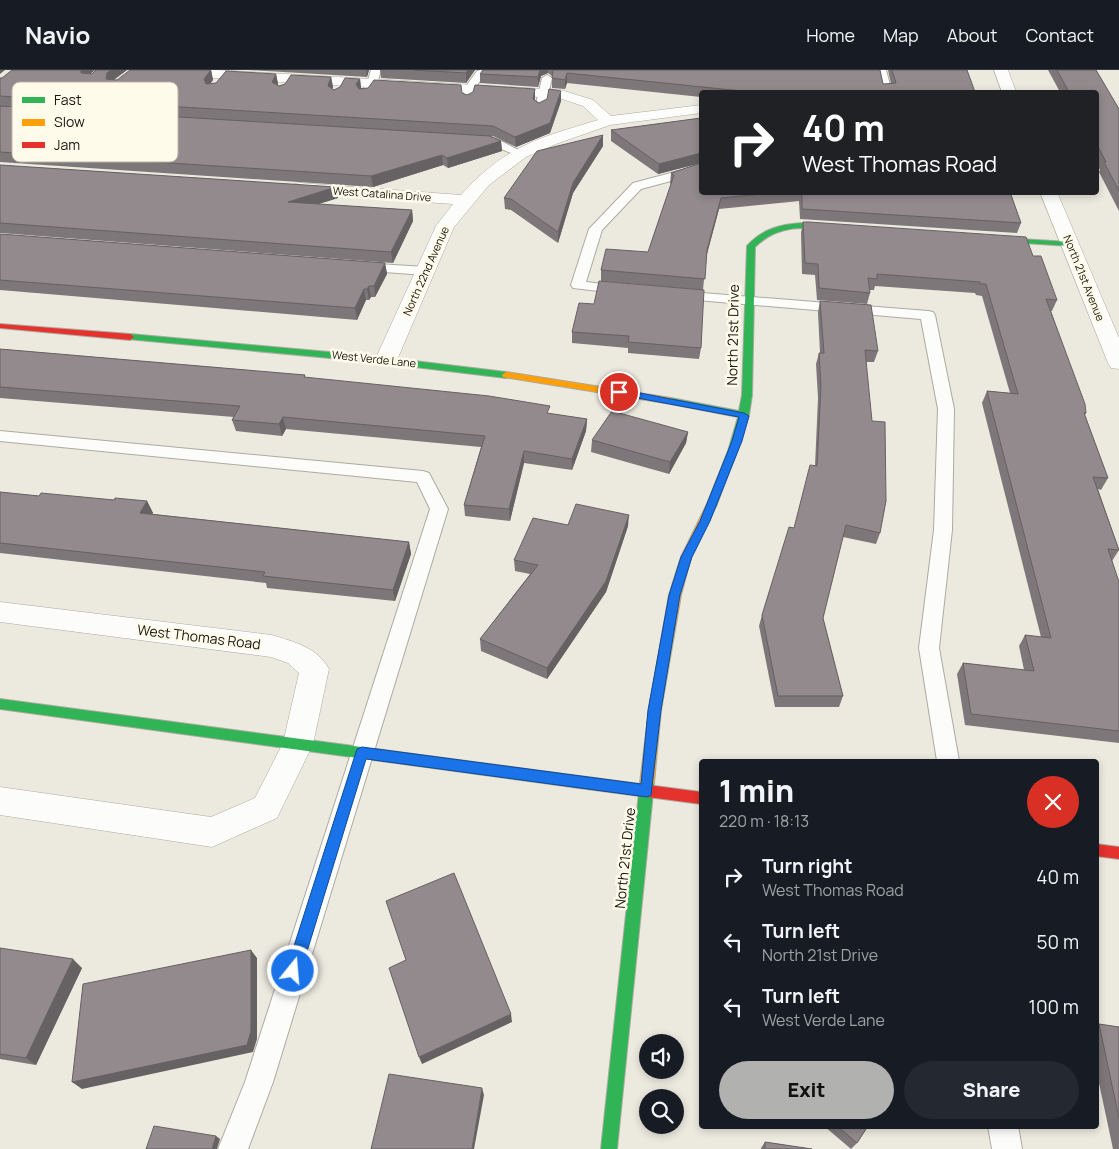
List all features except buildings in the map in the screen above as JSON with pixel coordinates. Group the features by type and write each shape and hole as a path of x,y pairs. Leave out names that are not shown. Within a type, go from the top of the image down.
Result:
{"street":[{"path":"1001,70 1008,90"},
{"path":"137,71 194,72 220,80 256,74 339,88 371,83 469,95 542,101 561,94 588,103 608,121"},
{"name":"North 22nd Avenue","path":"386,360 445,226 483,181 520,154 550,141 608,121 699,109"},
{"name":"West Catalina Drive","path":"284,187 465,200"},
{"name":"North 21st Avenue","path":"1049,195 1119,363"},
{"name":"North 21st Drive","path":"609,1149 655,710 675,595 686,557 705,521 737,441 744,416 747,395 751,246 756,237 765,231 779,227 846,229"},
{"path":"985,238 1070,244"},
{"name":"West Verde Lane","path":"0,326 386,360 512,375 584,386 744,416"},
{"name":"West Thomas Road","path":"0,612 272,646 298,655 314,669 298,744 266,808 212,832 0,801"},
{"path":"0,704 699,798"},
{"path":"1099,850 1119,853"}],"lane":[{"path":"882,70 887,90"},
{"path":"469,95 481,73"},
{"path":"542,101 547,78"},
{"path":"460,138 493,141 520,154"},
{"path":"635,291 578,285 596,229 638,186 699,170"},
{"path":"348,266 426,272"},
{"path":"664,294 928,315 946,409 943,530 929,648 948,759"},
{"path":"0,436 423,477 439,509 259,1082 233,1149"},
{"path":"1004,1129 1007,1149"}],"traffic: fast":[{"path":"712,504 737,437 747,395 751,246 760,237 780,228 803,225 839,228"},
{"path":"992,239 1070,244"},
{"path":"130,337 373,359 506,375"},
{"path":"671,401 744,415"},
{"path":"0,704 579,782"},
{"path":"609,1149 647,783"}],"traffic: slow":[{"path":"506,375 671,401"},
{"path":"647,783 655,710 675,595 686,557 712,504"}],"traffic: jam":[{"path":"0,326 130,337"},
{"path":"579,782 699,798"},
{"path":"1099,850 1119,853"}],"route":[{"path":"293,971 362,753 647,791 655,710 675,595 686,557 705,521 737,441 744,416 706,407 619,392"}]}
